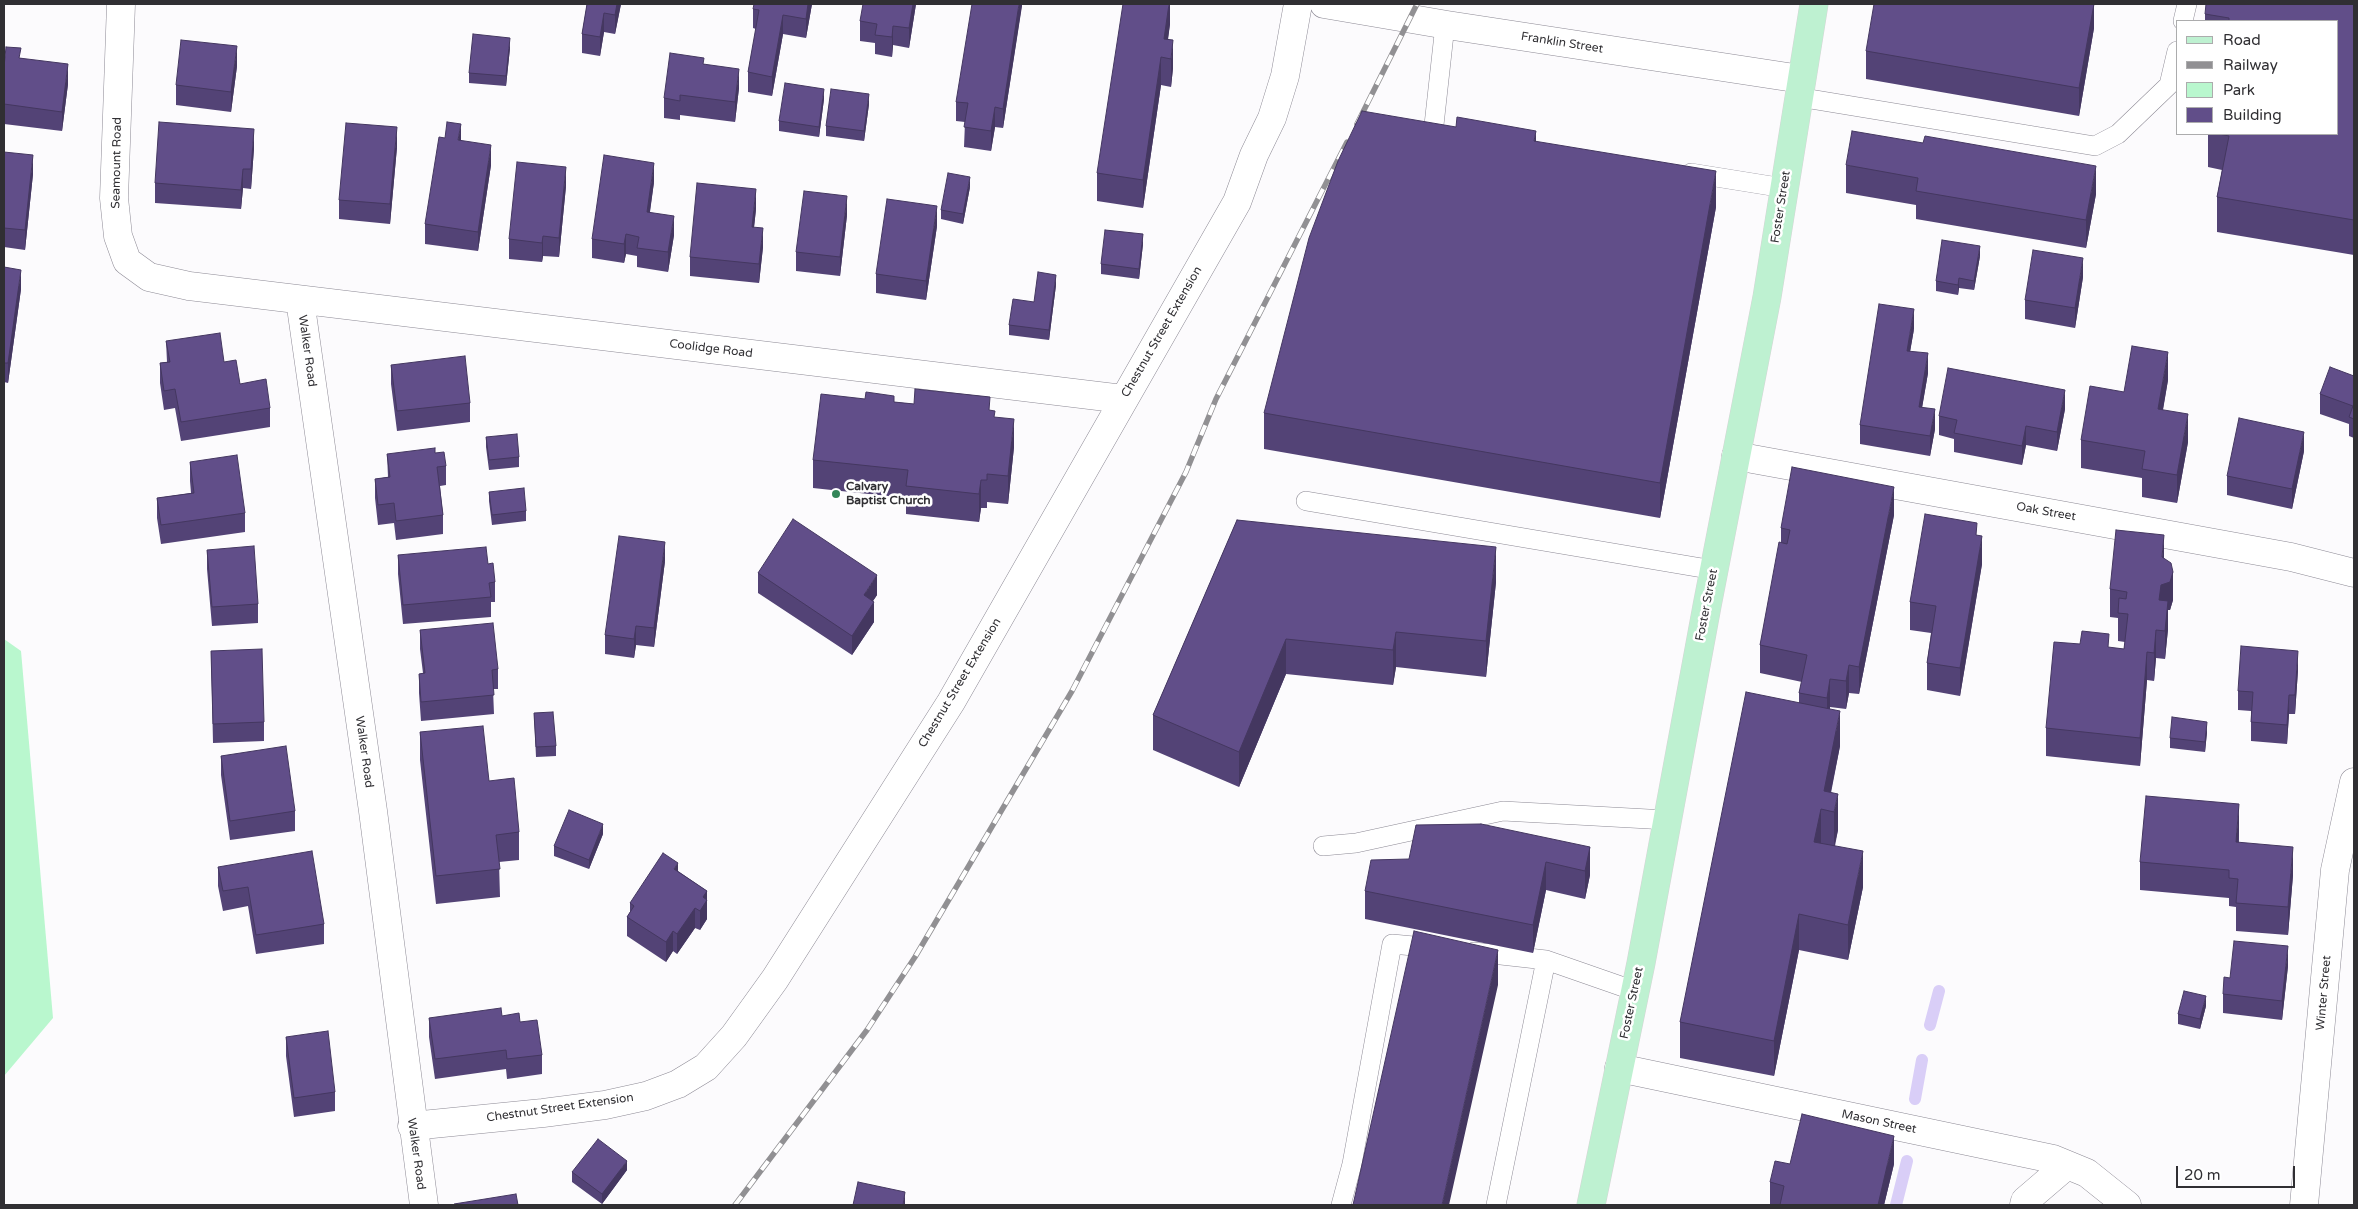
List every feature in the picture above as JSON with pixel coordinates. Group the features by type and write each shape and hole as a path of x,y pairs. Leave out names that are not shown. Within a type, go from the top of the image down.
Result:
{"main road":[{"name":"Foster Street","path":"1591,1205 1635,991 1767,297 1814,4"}],"street":[{"name":"Seamount Road","path":"121,4 114,198 118,236 127,261 149,277 189,286 300,300"},
{"name":"Chestnut Street Extension","path":"412,1126 543,1113 605,1105 646,1096 678,1084 706,1067 734,1036 775,979 951,702 1237,202 1254,155 1272,118 1285,76 1298,4"},
{"name":"Franklin Street","path":"1324,4 1800,88"},
{"name":"Coolidge Road","path":"300,300 1123,399"},
{"name":"Walker Road","path":"300,300 373,811 412,1126 424,1205"},
{"name":"Oak Street","path":"1736,456 2291,557 2354,573"},
{"name":"Winter Street","path":"2304,1205 2335,870 2354,782"},
{"name":"Mason Street","path":"1619,1068 2053,1159 2088,1173 2127,1205"},
{"path":"2024,1205 2067,1165"}],"lane":[{"path":"2183,20 2187,4"},
{"path":"1445,25 1432,134 1462,138"},
{"path":"1800,88 2095,146 2118,134 2169,85 2176,55"},
{"path":"1677,171 1784,188"},
{"path":"1306,501 1714,570"},
{"path":"1324,846 1356,843 1503,811 1667,820"},
{"path":"1341,1205 1352,1164 1392,944 1546,960 1635,991"},
{"path":"1496,1205 1546,960"}],"green space":[{"path":"4,639 21,651 53,1018 4,1076"}],"building":[{"path":"587,4 617,4 615,15 604,13 600,37 582,34"},
{"path":"754,4 808,4 806,19 783,15 772,77 748,72 759,10 753,9"},
{"path":"863,4 913,4 909,28 893,26 892,37 875,35 877,24 860,21"},
{"path":"972,4 1019,4 1003,109 995,107 991,131 964,127 968,103 956,102"},
{"path":"1123,4 1169,4 1164,39 1173,40 1171,59 1161,57 1143,180 1097,173"},
{"path":"1874,4 2094,4 2079,88 1866,51"},
{"path":"2206,4 2354,4 2354,220 2217,197 2229,136 2224,135 2338,135 2338,20 2229,20 2229,18 2205,14"},
{"path":"473,34 510,38 506,76 469,73"},
{"path":"181,40 237,46 231,92 176,85"},
{"path":"6,47 21,48 19,58 68,64 62,112 4,104"},
{"path":"670,53 704,58 703,64 739,69 735,102 680,95 680,101 664,98"},
{"path":"785,83 824,89 819,127 779,121"},
{"path":"831,89 869,94 864,131 826,126"},
{"path":"1362,111 1456,127 1457,117 1536,131 1534,141 1716,171 1660,483 1264,413 1309,238 1338,161"},
{"path":"159,122 254,129 251,169 243,169 241,190 155,183"},
{"path":"447,122 461,124 458,140 491,145 478,232 425,224 439,137 445,138"},
{"path":"346,123 397,127 390,204 339,200"},
{"path":"1852,131 1923,143 1925,136 2096,166 2086,220 1916,191 1918,178 1846,165"},
{"path":"4,152 33,155 25,230 4,228"},
{"path":"604,155 654,163 647,212 674,216 668,252 637,248 639,237 626,234 624,244 592,239"},
{"path":"517,162 566,167 559,238 543,236 542,243 509,239"},
{"path":"948,173 970,177 963,214 941,210"},
{"path":"697,183 756,189 752,227 763,228 759,264 690,257"},
{"path":"804,191 847,196 840,257 796,252"},
{"path":"887,199 937,206 926,281 876,274"},
{"path":"1105,230 1143,234 1139,269 1101,264"},
{"path":"1942,240 1980,246 1974,281 1959,278 1958,285 1936,281"},
{"path":"2033,250 2083,258 2075,308 2025,300"},
{"path":"4,267 21,270 8,363 4,363"},
{"path":"1038,272 1056,275 1049,330 1009,325 1013,299 1034,302"},
{"path":"1879,304 1914,309 1907,351 1928,353 1919,407 1935,409 1930,436 1860,425"},
{"path":"220,333 224,362 236,360 240,384 266,379 270,408 181,422 175,389 164,391 160,363 170,362 166,341"},
{"path":"2132,346 2168,352 2158,409 2188,414 2177,475 2142,469 2145,451 2081,440 2090,386 2124,392"},
{"path":"465,356 470,403 397,411 391,365"},
{"path":"2330,367 2354,376 2354,419 2349,417 2353,406 2320,394"},
{"path":"1948,368 2065,390 2057,432 2026,426 2022,446 1954,433 1957,420 1939,416"},
{"path":"915,389 990,397 989,410 995,411 994,417 1014,419 1008,476 987,474 987,480 981,480 979,494 906,486 908,470 813,460 821,394 865,399 866,392 894,396 894,402 914,404"},
{"path":"2239,418 2304,432 2292,489 2227,476"},
{"path":"517,434 519,457 489,460 486,437"},
{"path":"435,448 435,453 444,452 446,466 437,467 443,515 396,521 394,503 378,505 375,479 390,477 387,454"},
{"path":"237,455 245,513 161,525 157,498 194,493 190,462"},
{"path":"1792,467 1894,487 1859,667 1849,665 1846,681 1830,679 1827,698 1799,693 1807,655 1760,645 1779,542 1787,544 1790,530 1781,528"},
{"path":"524,488 526,511 492,515 489,492"},
{"path":"1925,514 1977,523 1976,535 1982,536 1960,668 1927,663 1936,606 1910,602"},
{"path":"793,519 877,575 864,595 874,602 852,636 758,573"},
{"path":"1237,520 1496,547 1486,641 1396,632 1393,650 1286,639 1239,752 1153,715"},
{"path":"2116,530 2164,535 2162,557 2171,563 2173,572 2170,582 2161,585 2159,600 2168,601 2165,631 2156,630 2154,653 2147,652 2140,738 2046,728 2054,642 2080,644 2082,631 2109,634 2108,647 2124,649 2128,614 2118,613 2119,598 2126,599 2127,592 2110,589"},
{"path":"619,536 665,542 654,628 636,626 634,639 605,635"},
{"path":"254,546 258,604 212,607 207,550"},
{"path":"486,547 488,564 493,563 495,582 489,583 491,597 403,605 398,555"},
{"path":"493,623 498,669 492,670 494,695 421,702 419,674 425,673 420,630"},
{"path":"2241,646 2298,651 2295,695 2289,695 2287,725 2251,722 2253,692 2238,691"},
{"path":"262,649 264,722 213,724 211,651"},
{"path":"1746,692 1840,711 1824,791 1838,794 1834,812 1821,809 1814,842 1863,851 1848,925 1799,914 1774,1041 1680,1022"},
{"path":"553,712 556,746 536,747 534,713"},
{"path":"2172,717 2207,722 2205,742 2170,738"},
{"path":"483,726 489,781 514,778 519,832 496,835 500,869 436,876 420,732"},
{"path":"286,746 295,811 230,821 221,756"},
{"path":"2146,796 2239,804 2236,842 2293,847 2288,907 2236,903 2238,879 2229,878 2229,870 2140,862"},
{"path":"569,810 603,824 589,860 554,846"},
{"path":"1481,824 1590,847 1585,871 1546,862 1533,925 1365,891 1371,860 1409,859 1416,825"},
{"path":"312,851 324,924 256,935 248,887 223,891 218,867"},
{"path":"663,853 678,863 674,869 707,891 703,897 707,900 700,911 695,908 677,934 673,931 666,942 627,917 634,906 630,903"},
{"path":"1414,931 1498,950 1442,1205 1353,1205"},
{"path":"2234,941 2288,946 2282,1001 2223,994 2224,977 2230,978"},
{"path":"2184,991 2206,996 2200,1019 2178,1014"},
{"path":"501,1008 502,1016 519,1013 520,1022 537,1020 542,1055 507,1059 506,1050 435,1059 429,1018"},
{"path":"328,1031 335,1092 294,1098 286,1037"},
{"path":"1802,1114 1894,1136 1878,1205 1780,1205 1784,1186 1770,1182 1775,1161 1790,1164"},
{"path":"598,1139 627,1161 602,1194 572,1172"},
{"path":"858,1182 905,1192 903,1205 853,1205"},
{"path":"516,1194 518,1205 454,1205 454,1204"}],"waterway":[{"path":"1930,1025 1939,991"},
{"path":"1915,1099 1922,1060"},
{"path":"1896,1205 1907,1161"}],"railway":[{"path":"1357,124 1417,4"},
{"path":"735,1205 867,1030 915,957 1072,691 1186,472 1216,399 1347,142"}],"place":[{"name":"Calvary Baptist Church","path":"836,494"}]}
